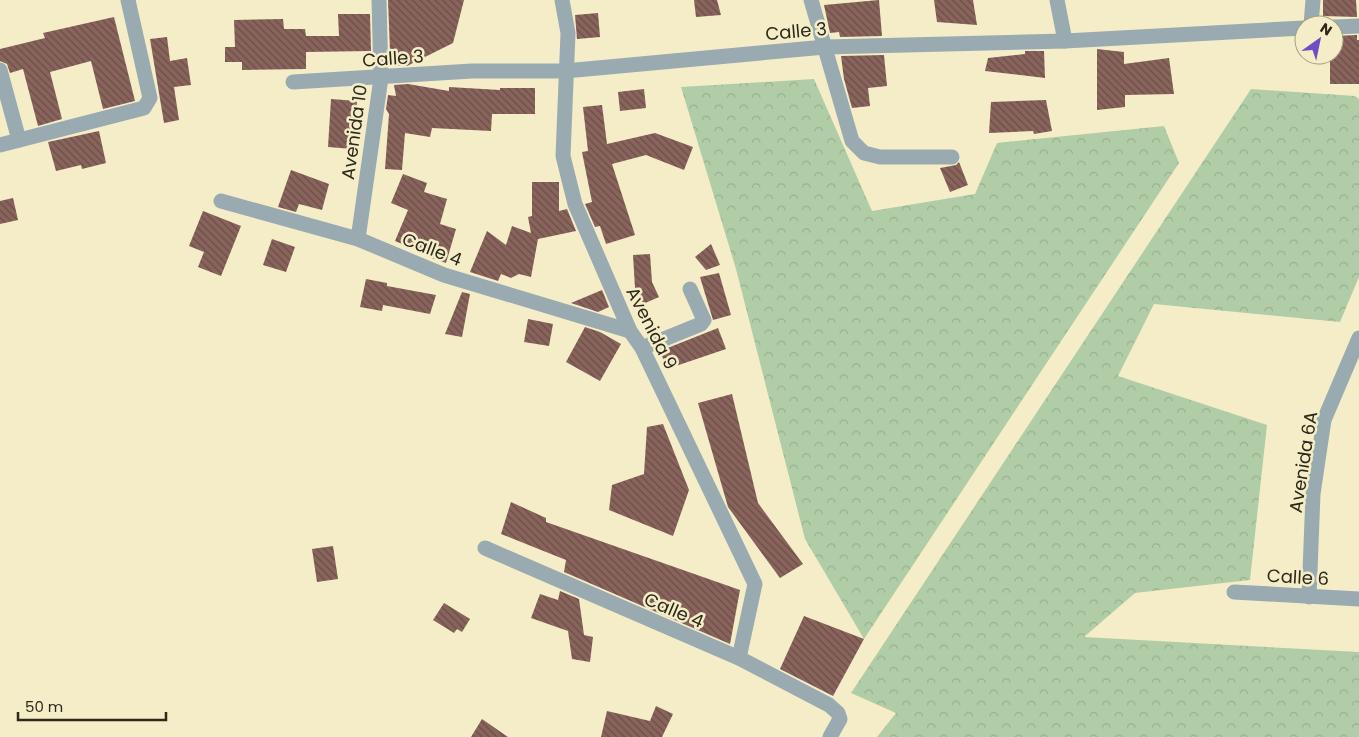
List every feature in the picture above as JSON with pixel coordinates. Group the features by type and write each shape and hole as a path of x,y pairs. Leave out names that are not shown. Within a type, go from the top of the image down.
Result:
{"street":[{"path":"0,145 144,108 148,104 150,98 128,0"},
{"name":"Avenida 10","path":"358,239 381,78 379,0"},
{"name":"Avenida 9","path":"562,0 568,33 563,156 575,204 630,332 642,348 755,584 739,658"},
{"path":"812,0 852,141 864,153 880,157 952,157"},
{"path":"1057,0 1066,41"},
{"path":"1312,15 1313,0"},
{"path":"1344,27 1359,26"},
{"name":"Calle 3","path":"293,82 381,78 472,70 565,71 825,47 1066,41 1294,29"},
{"path":"0,70 19,140"},
{"name":"Calle 4","path":"221,201 358,239 444,275 630,332"},
{"path":"642,348 701,324 704,320 704,314 690,290"},
{"name":"Avenida 6A","path":"1309,597 1313,494 1324,420 1359,338"},
{"name":"Calle 4","path":"485,548 739,658 829,705 838,713 840,719 830,737"},
{"name":"Calle 6","path":"1234,592 1359,599"}],"green space":[{"path":"814,79 872,211 975,194 997,143 1164,126 1179,163 864,639 805,539 736,269 681,87"},
{"path":"1251,89 1355,96 1359,99 1359,277 1340,322 1154,304 1118,376 1267,425 1250,580 1135,593 1084,637 1359,652 1359,737 877,737 896,713 851,693"}],"building":[{"path":"388,0 464,0 453,43 407,66 393,66 390,51"},
{"path":"694,0 717,0 721,15 696,17"},
{"path":"879,0 882,36 840,37 839,32 830,33 824,5"},
{"path":"934,0 973,0 977,25 937,22"},
{"path":"1323,0 1356,0 1357,17 1323,15"},
{"path":"598,13 600,37 577,39 575,15"},
{"path":"338,14 370,14 371,51 306,52 306,69 242,70 242,62 225,62 225,47 235,47 234,20 283,19 284,29 305,29 306,36 339,36"},
{"path":"114,17 135,101 103,109 91,61 50,72 62,119 38,126 23,69 10,73 7,64 0,61 0,49 45,38 43,33"},
{"path":"1357,35 1357,40 1359,40 1359,84 1330,84 1330,65 1344,65 1344,36"},
{"path":"167,37 170,61 187,58 191,85 174,87 179,120 164,123 150,39"},
{"path":"1097,49 1124,52 1124,64 1169,58 1174,94 1125,95 1125,107 1097,110"},
{"path":"1025,51 1044,51 1045,78 985,71 988,58 1025,54"},
{"path":"884,55 887,86 868,88 870,106 852,108 844,79 841,56"},
{"path":"408,84 449,91 449,87 500,90 500,88 535,88 535,114 492,114 491,131 432,128 430,137 405,133 402,170 385,169 389,114 386,109 388,95 396,96 394,85"},
{"path":"644,89 646,108 620,111 618,92"},
{"path":"331,99 357,101 353,149 328,147"},
{"path":"1046,100 1052,131 1034,134 1033,131 989,133 991,102"},
{"path":"602,105 607,144 655,133 693,147 684,170 646,155 612,164 635,235 606,244 600,226 595,227 585,204 592,202 582,152 588,151 583,107"},
{"path":"99,131 106,163 82,169 81,165 56,171 48,142"},
{"path":"959,162 968,185 950,192 940,168 956,165"},
{"path":"291,170 329,184 322,210 299,204 296,212 278,207"},
{"path":"403,174 427,183 424,192 447,199 440,224 456,229 446,263 395,241 408,210 391,203"},
{"path":"532,182 559,182 559,211 567,209 576,231 538,239 531,277 519,274 511,278 501,274 498,281 470,272 487,231 506,245 512,226 531,233 528,217 532,216"},
{"path":"13,198 18,220 0,224 0,201"},
{"path":"203,211 241,226 221,276 198,267 204,252 189,246"},
{"path":"272,239 295,247 286,272 263,265"},
{"path":"711,244 720,265 706,270 695,257"},
{"path":"650,254 652,282 659,297 643,304 635,288 633,255"},
{"path":"719,273 731,315 713,320 700,277"},
{"path":"366,279 387,283 387,286 436,295 430,314 383,305 382,311 360,307"},
{"path":"602,290 609,307 598,312 571,303"},
{"path":"462,292 470,294 462,337 445,334"},
{"path":"528,319 553,324 549,346 524,342"},
{"path":"585,327 600,332 621,344 600,381 566,362"},
{"path":"718,328 726,349 667,369 660,351"},
{"path":"732,394 758,503 803,564 780,578 728,507 698,403"},
{"path":"663,424 689,490 673,536 609,510 612,485 644,474 647,427"},
{"path":"511,502 546,518 546,522 740,590 730,644 564,572 566,560 501,534"},
{"path":"333,546 338,579 317,582 312,549"},
{"path":"560,591 579,599 584,635 593,637 590,662 572,659 568,631 531,618 540,594 558,600"},
{"path":"444,603 470,619 462,632 457,629 454,633 433,620"},
{"path":"804,616 864,639 833,696 780,669"},
{"path":"656,706 673,714 662,737 601,737 607,711 650,721"},
{"path":"482,719 508,737 471,737"}]}
